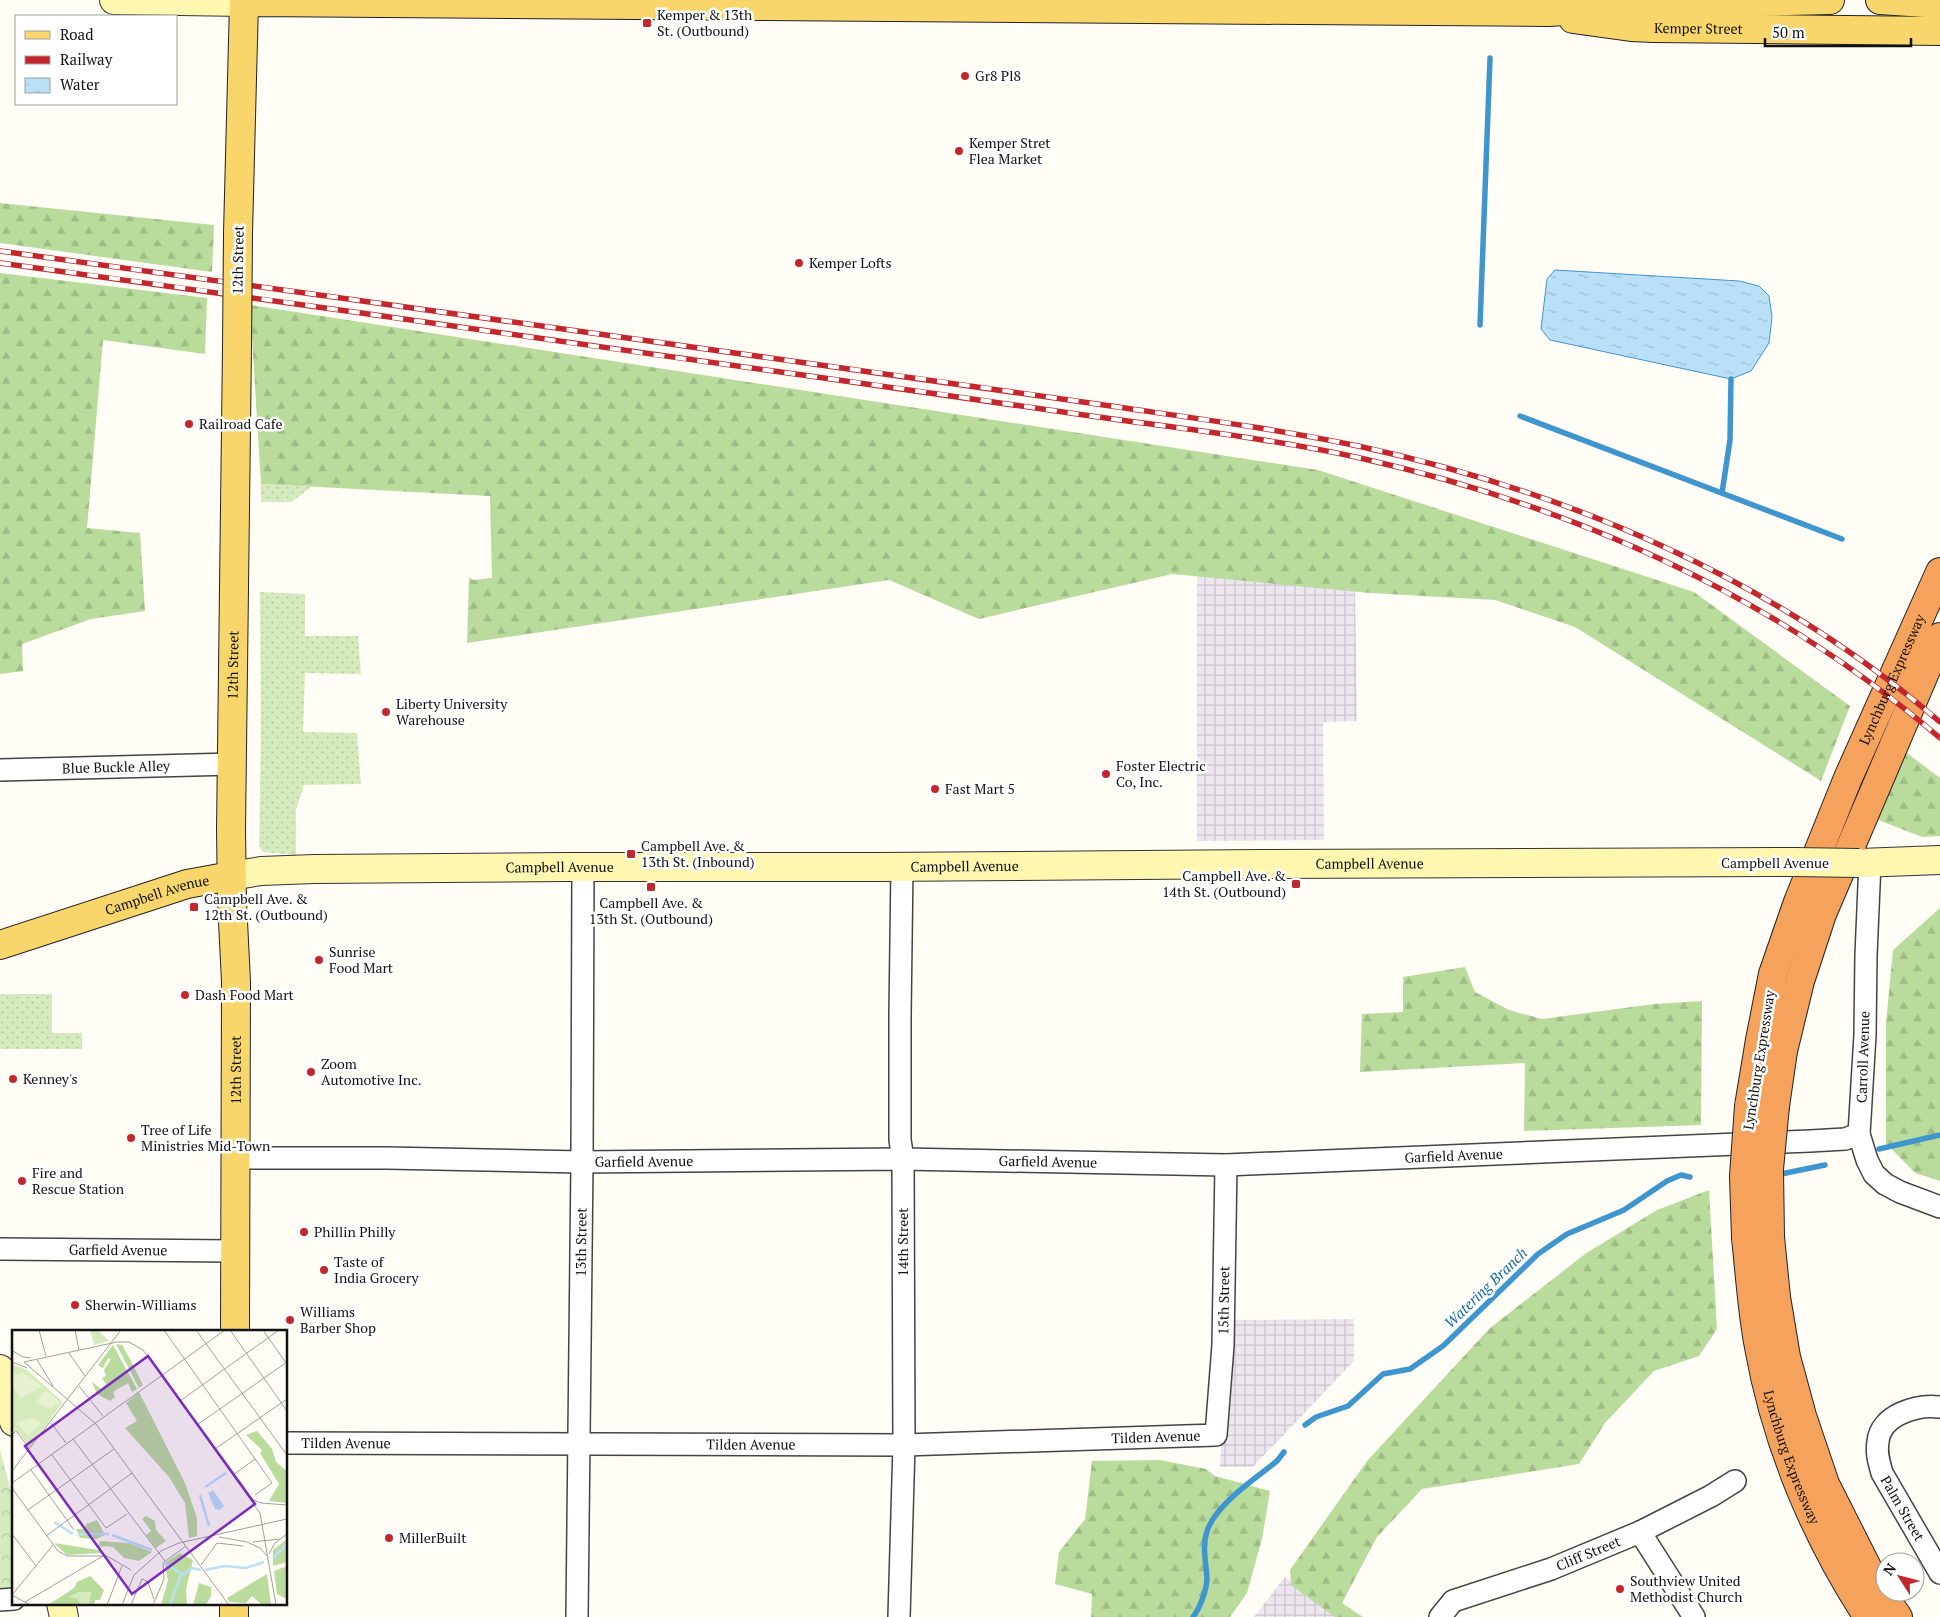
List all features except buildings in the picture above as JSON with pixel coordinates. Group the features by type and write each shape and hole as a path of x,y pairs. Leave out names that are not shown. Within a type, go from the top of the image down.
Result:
{"highway":[{"name":"Lynchburg Expressway","path":"1868,1617 1848,1586 1798,1485 1773,1409 1758,1347 1758,1237 1769,1169 1762,1106 1760,1040 1773,974 1798,902 1864,742 1940,572"},
{"name":"Lynchburg Expressway","path":"1762,1106 1783,1051 1800,981 1822,914 1940,637"},
{"name":"Lynchburg Expressway","path":"1758,1237 1776,1297 1786,1357 1802,1416 1826,1484 1877,1587 1898,1617"}],"main road":[{"name":"Kemper Street","path":"114,0 1548,6 1582,10 1633,1 1712,3 1830,0"},
{"path":"1880,0 1940,4"},
{"name":"12th Street","path":"235,1330 236,982 232,876 232,764 238,233 244,1"},
{"name":"Kemper Street","path":"1548,6 1581,20 1639,28 1940,31"},
{"name":"Campbell Avenue","path":"0,944 187,884 261,871 582,866 902,867 1262,864 1864,863 1940,860"},
{"path":"0,1369 12,1414"},
{"path":"60,1604 64,1617"},
{"path":"234,1604 234,1617"}],"street":[{"name":"Blue Buckle Alley","path":"0,770 232,764"},
{"name":"Carroll Avenue","path":"1864,863 1865,1035 1859,1134 1867,1160 1874,1174 1885,1184 1900,1192 1940,1207"},
{"name":"13th Street","path":"577,1617 582,1162 582,866"},
{"name":"14th Street","path":"899,1617 904,1446 903,1159 900,1140 902,867"},
{"name":"Garfield Avenue","path":"236,1158 387,1158 582,1162 903,1159 1226,1166 1810,1141 1845,1139 1859,1134"},
{"name":"15th Street","path":"1216,1435 1223,1345 1226,1166"},
{"name":"Garfield Avenue","path":"0,1250 234,1251"},
{"name":"Palm Street","path":"1940,1407 1915,1408 1898,1415 1886,1423 1878,1440 1878,1457 1882,1473 1940,1573"},
{"name":"Tilden Avenue","path":"288,1443 904,1446 1216,1435"},
{"name":"Cliff Street","path":"1440,1617 1454,1601 1550,1569 1640,1532 1711,1496 1735,1481"},
{"path":"1640,1532 1694,1617"}],"shaded area":[{"path":"1197,564 1355,588 1357,721 1323,722 1324,840 1197,841"},
{"path":"1354,1319 1354,1361 1253,1467 1220,1467 1228,1320"},
{"path":"1285,1577 1341,1617 1254,1617"}],"green space":[{"path":"0,203 214,225 212,272 0,243"},
{"path":"0,273 207,298 205,354 103,340 87,528 140,533 145,611 91,619 22,644 23,671 0,674"},
{"path":"250,305 1318,470 1694,592 1850,706 1821,781 1575,627 1495,600 1370,593 1172,574 979,619 889,580 467,643 469,577 473,580 492,578 490,496 261,484"},
{"path":"261,484 311,487 292,502 261,502"},
{"path":"260,592 305,594 305,636 358,636 361,674 305,673 303,732 357,733 361,784 304,785 296,810 296,855 263,852 259,846 261,733"},
{"path":"1907,753 1940,778 1940,836 1922,837 1873,818 1895,768"},
{"path":"1940,908 1940,1181 1915,1173 1886,1143 1886,1023 1893,950"},
{"path":"1465,967 1475,992 1509,1010 1542,1019 1654,1004 1702,1001 1701,1125 1524,1131 1525,1063 1360,1072 1362,1014 1403,1012 1403,977"},
{"path":"0,994 52,994 52,1033 82,1033 82,1049 0,1049"},
{"path":"1709,1190 1717,1329 1699,1356 1654,1371 1605,1423 1579,1464 1422,1489 1377,1537 1342,1603 1363,1617 1335,1617 1291,1585 1290,1570 1367,1461 1490,1328 1585,1254 1657,1210"},
{"path":"0,1450 12,1495 12,1591 0,1592"},
{"path":"1160,1460 1206,1469 1215,1476 1270,1491 1262,1539 1247,1593 1230,1617 1091,1617 1092,1594 1055,1584 1059,1552 1085,1519 1092,1461"}],"water":[{"path":"1555,270 1739,281 1759,286 1769,296 1772,317 1769,343 1751,371 1731,379 1550,340 1541,329 1547,279"}],"waterway":[{"path":"1480,325 1490,58"},
{"path":"1722,493 1730,440 1731,379"},
{"path":"1520,416 1842,539"},
{"name":"Watering Branch","path":"1879,1149 1940,1135"},
{"name":"Watering Branch","path":"1776,1175 1825,1165"},
{"name":"Watering Branch","path":"1305,1425 1316,1417 1348,1406 1383,1374 1410,1369 1443,1346 1538,1254 1567,1234 1624,1210 1667,1181 1681,1175 1690,1177"},
{"name":"Watering Branch","path":"1193,1617 1201,1604 1206,1587 1205,1543 1207,1531 1212,1521 1227,1502 1277,1461 1284,1452"}],"railway":[{"path":"0,251 1196,418 1358,446 1437,465 1515,489 1592,516 1667,548 1739,584 1809,625 1876,671 1940,722"},
{"path":"0,263 1229,435 1295,445 1360,458 1439,478 1517,502 1593,530 1667,562 1739,599 1809,641 1876,687 1940,738"}],"place":[{"name":"Kemper & 13th St. (Outbound)","path":"647,23"},
{"name":"Gr8 Pl8","path":"965,76"},
{"name":"Kemper Stret Flea Market","path":"959,151"},
{"name":"Kemper Lofts","path":"799,263"},
{"name":"Railroad Cafe","path":"189,424"},
{"name":"Liberty University Warehouse","path":"386,712"},
{"name":"Foster Electric Co, Inc.","path":"1106,774"},
{"name":"Fast Mart 5","path":"935,789"},
{"name":"Campbell Ave. & 13th St. (Inbound)","path":"631,854"},
{"name":"Campbell Ave. & 14th St. (Outbound)","path":"1296,884"},
{"name":"Campbell Ave. & 13th St. (Outbound)","path":"651,887"},
{"name":"Campbell Ave. & 12th St. (Outbound)","path":"194,907"},
{"name":"Sunrise Food Mart","path":"319,960"},
{"name":"Dash Food Mart","path":"185,995"},
{"name":"Zoom Automotive Inc.","path":"311,1072"},
{"name":"Kenney's","path":"13,1079"},
{"name":"Tree of Life Ministries Mid-Town","path":"131,1138"},
{"name":"Fire and Rescue Station","path":"22,1181"},
{"name":"Phillin Philly","path":"304,1232"},
{"name":"Taste of India Grocery","path":"324,1270"},
{"name":"Sherwin-Williams","path":"75,1305"},
{"name":"Williams Barber Shop","path":"290,1320"},
{"name":"MillerBuilt","path":"389,1538"},
{"name":"Southview United Methodist Church","path":"1620,1589"}]}
